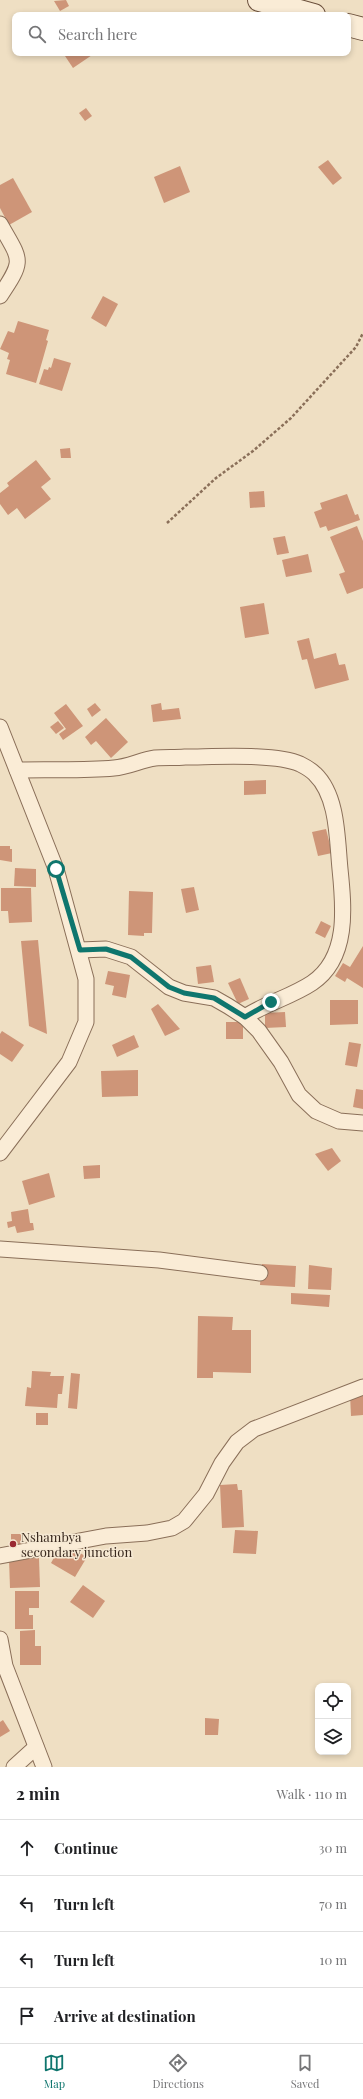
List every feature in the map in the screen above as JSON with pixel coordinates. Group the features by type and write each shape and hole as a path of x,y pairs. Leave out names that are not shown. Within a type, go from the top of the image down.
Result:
{"main road":[{"path":"259,0 303,12"},
{"path":"351,25 363,29"}],"street":[{"path":"0,224 18,258 15,273 0,296"},
{"path":"0,727 56,869 80,950 86,979 86,1022 69,1062 0,1153"},
{"path":"17,770 113,768 155,758 234,757 284,760 299,764 314,774 323,785 330,800 335,827 344,903 342,929 337,953 325,972 312,983 258,1008 245,1017"},
{"path":"80,950 106,949 131,957 169,987 184,993 214,998 245,1017 259,1031 281,1062 299,1095 316,1111 339,1121 363,1123"},
{"path":"0,1249 159,1260 260,1273"},
{"path":"0,1556 106,1536 147,1533 172,1528 184,1521 206,1494 222,1462 237,1442 254,1429 363,1387"},
{"path":"0,1639 3,1664 44,1767"},
{"path":"14,1767 36,1747"}],"path":[{"path":"167,523 216,478 253,451 291,418 356,347 363,333"}],"building":[{"path":"66,0 69,6 60,11 54,1"},
{"path":"65,56 91,56 73,68"},
{"path":"86,108 92,116 85,121 79,113"},
{"path":"328,160 342,178 333,185 318,167"},
{"path":"180,166 190,192 164,203 154,177"},
{"path":"13,178 32,212 9,225 0,208 0,185"},
{"path":"103,296 118,304 106,327 91,318"},
{"path":"18,321 49,330 46,340 48,341 36,383 6,374 10,360 7,359 9,353 0,349 8,331 14,333"},
{"path":"54,358 71,363 62,391 39,384 44,369 48,370 49,367 51,368"},
{"path":"70,448 71,458 61,458 60,449"},
{"path":"36,460 51,479 41,487 51,499 25,519 17,508 8,515 0,504 0,493 9,486 7,483"},
{"path":"264,491 265,507 250,508 249,492"},
{"path":"347,494 355,515 358,514 360,520 328,531 326,526 320,528 314,512 322,509 320,503"},
{"path":"357,526 363,541 363,588 347,594 339,574 345,572 330,537"},
{"path":"285,536 289,553 277,555 273,538"},
{"path":"308,554 312,572 286,577 282,560"},
{"path":"264,603 269,634 245,638 240,607"},
{"path":"309,638 314,659 336,653 339,665 345,664 349,680 315,689 307,659 302,660 297,641"},
{"path":"95,703 101,710 92,717 87,709"},
{"path":"161,703 162,710 179,708 181,719 153,722 151,705"},
{"path":"66,704 83,726 63,740 59,734 66,729 54,713"},
{"path":"106,718 128,742 111,758 96,741 91,745 85,737"},
{"path":"58,721 64,728 56,734 50,727"},
{"path":"266,780 266,794 244,795 244,781"},
{"path":"326,829 332,853 318,856 312,832"},
{"path":"0,846 10,846 10,849 12,849 12,862 0,860"},
{"path":"15,868 36,869 36,887 14,886"},
{"path":"194,887 199,910 186,913 181,889"},
{"path":"1,888 31,888 32,922 9,923 8,911 1,911"},
{"path":"129,891 153,892 152,933 144,933 144,936 128,935"},
{"path":"321,921 331,926 325,938 315,933"},
{"path":"38,940 47,1034 29,1026 21,941"},
{"path":"363,946 363,988 347,978 345,982 335,976 343,963 350,967"},
{"path":"211,965 214,982 198,984 196,967"},
{"path":"108,971 130,975 126,998 112,995 114,986 105,984"},
{"path":"240,978 249,999 238,1004 228,983"},
{"path":"330,1000 358,1000 358,1024 330,1025"},
{"path":"158,1004 180,1029 165,1036 151,1009"},
{"path":"285,1012 286,1027 265,1028 265,1013"},
{"path":"226,1022 243,1022 243,1039 226,1039"},
{"path":"2,1031 24,1045 12,1062 0,1054 0,1034"},
{"path":"134,1035 139,1047 117,1057 112,1045"},
{"path":"349,1042 361,1044 357,1067 345,1065"},
{"path":"138,1070 138,1096 102,1097 101,1071"},
{"path":"356,1089 363,1090 363,1109 353,1107"},
{"path":"332,1148 341,1161 328,1171 315,1154"},
{"path":"100,1165 100,1178 84,1179 83,1166"},
{"path":"49,1173 55,1197 29,1205 22,1181"},
{"path":"28,1209 30,1223 33,1223 34,1230 17,1233 15,1226 8,1228 7,1222 12,1221 11,1212"},
{"path":"262,1264 296,1266 295,1287 260,1285"},
{"path":"309,1265 332,1268 331,1290 308,1289"},
{"path":"291,1293 330,1295 329,1307 291,1304"},
{"path":"198,1316 233,1317 232,1330 251,1330 251,1373 213,1372 213,1378 197,1378"},
{"path":"32,1371 51,1372 50,1376 64,1376 62,1394 58,1394 57,1408 25,1406 27,1387 31,1388"},
{"path":"71,1373 80,1374 77,1409 68,1408"},
{"path":"350,1394 363,1394 363,1415 351,1416"},
{"path":"36,1413 48,1413 48,1425 36,1425"},
{"path":"237,1484 238,1490 242,1490 244,1527 222,1528 220,1485"},
{"path":"235,1530 258,1531 256,1554 233,1553"},
{"path":"11,1534 23,1534 24,1544 11,1545"},
{"path":"27,1534 38,1534 38,1544 28,1544"},
{"path":"66,1545 87,1557 75,1577 51,1563 60,1547"},
{"path":"39,1558 40,1587 10,1588 9,1559"},
{"path":"83,1585 105,1601 93,1618 70,1602"},
{"path":"15,1591 39,1591 39,1608 29,1608 29,1615 33,1615 33,1629 15,1629"},
{"path":"35,1630 35,1646 41,1646 41,1665 20,1665 20,1631"},
{"path":"205,1718 219,1719 218,1735 205,1735"},
{"path":"3,1720 10,1731 0,1737 0,1722"}],"place":[{"name":"Nshambya secondary junction","path":"13,1544"}],"route":[{"path":"56,869 80,950 106,949 131,957 169,987 184,993 214,998 245,1017 258,1008 271,1002"}]}
